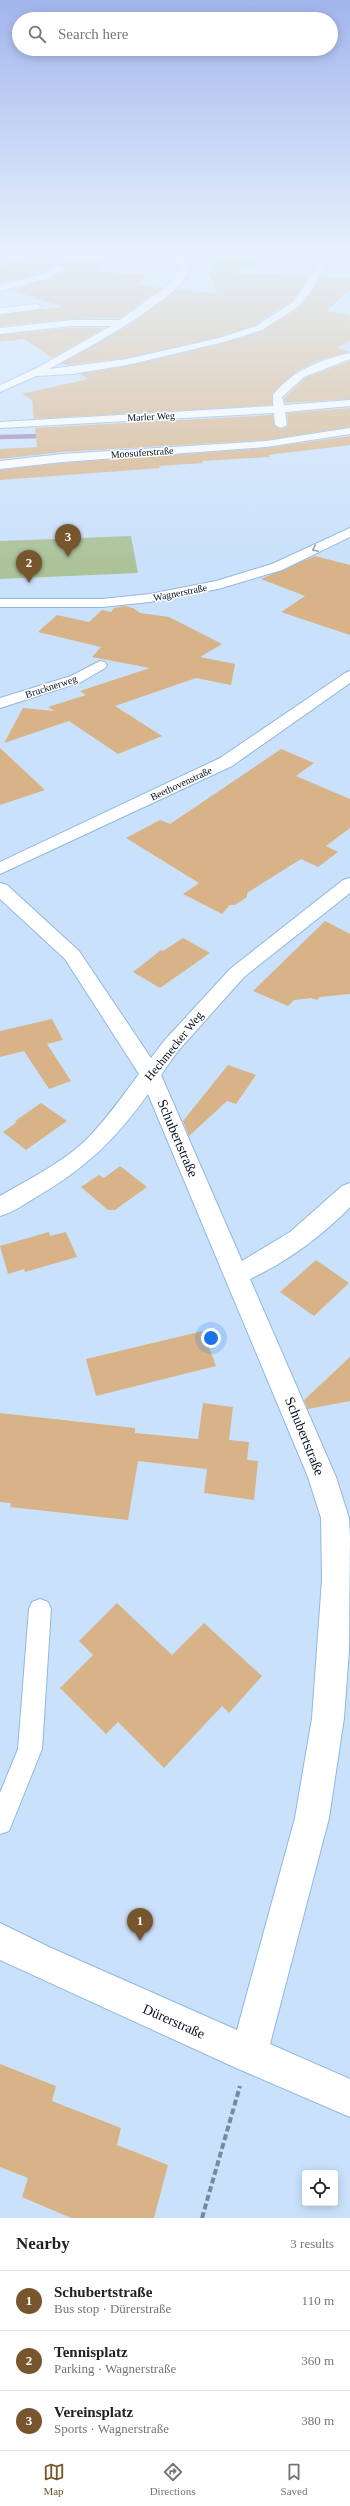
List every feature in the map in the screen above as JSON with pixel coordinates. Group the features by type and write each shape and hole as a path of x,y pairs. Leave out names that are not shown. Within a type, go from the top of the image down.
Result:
{"street":[{"path":"0,389 66,357"},
{"path":"35,373 60,373 150,357"},
{"path":"284,440 277,397 286,384 306,370 348,357"},
{"name":"Marler Weg","path":"0,425 58,420 279,411 350,403"},
{"name":"Moosuferstraße","path":"0,465 62,458 266,444 350,431"},
{"name":"Wagnerstraße","path":"0,603 102,603 150,598 218,585 277,567 350,532"},
{"name":"Brucknerweg","path":"0,702 76,679 100,665"},
{"name":"Beethovenstraße","path":"0,870 226,762 350,676"},
{"name":"Schubertstraße","path":"0,889 72,955 150,1074 238,1274 342,1522 334,1650 326,1726 312,1818 249,2055"},
{"name":"Hechmecker Weg","path":"0,1207 58,1174 92,1146 120,1116 171,1046 237,973 347,889"},
{"path":"238,1274 262,1263 303,1237 350,1192"},
{"name":"Dürerstraße","path":"0,1941 36,1960 249,2055 350,2098"}],"lane":[{"path":"0,1822 30,1749 40,1609"}],"path":[{"path":"202,2218 249,2055"}],"green space":[{"path":"131,536 138,573 0,579 0,541"}],"building":[{"path":"74,357 134,357 66,365 62,363"},
{"path":"167,357 333,357 317,361 297,371 272,394 272,405 34,419 32,400 22,394 88,379 80,374 127,366"},
{"path":"350,361 350,399 285,403 284,398 305,378"},
{"path":"350,408 350,427 266,440 62,452 0,459 0,449 37,447 35,428 273,415 274,425 282,429 288,426 287,413"},
{"path":"350,436 350,445 268,455 270,457 202,461 203,463 159,466 160,468 0,480 0,470 62,463 266,448"},
{"path":"315,556 350,565 350,635 281,612 305,596 261,579"},
{"path":"125,606 133,608 140,613 169,617 222,644 200,657 235,664 231,685 196,678 115,706 162,736 118,754 69,721 4,743 23,708 54,711 48,707 86,695 80,691 150,668 92,657 101,647 38,632 57,615 89,622 102,610 111,612 114,608"},
{"path":"0,748 45,790 0,805"},
{"path":"281,749 314,763 296,776 350,799 350,828 326,846 338,852 318,867 301,859 247,893 247,897 235,905 230,905 222,914 183,894 199,883 126,838 160,820 170,824"},
{"path":"325,921 350,934 350,994 320,997 317,1000 311,998 294,1000 288,1006 253,991"},
{"path":"183,938 210,953 160,988 133,972 161,950 163,951"},
{"path":"52,1019 63,1040 47,1044 71,1081 49,1089 24,1051 0,1057 0,1031"},
{"path":"228,1065 256,1075 236,1104 227,1101 189,1136 183,1121"},
{"path":"41,1103 67,1121 26,1150 3,1132 17,1122 15,1121"},
{"path":"120,1166 147,1187 115,1210 108,1210 81,1187 99,1175 104,1178"},
{"path":"49,1232 50,1236 66,1232 77,1257 25,1272 24,1269 8,1274 0,1246"},
{"path":"316,1260 349,1283 314,1316 280,1292"},
{"path":"203,1331 216,1366 96,1396 86,1359"},
{"path":"350,1357 350,1401 308,1409 304,1400"},
{"path":"203,1403 233,1407 229,1440 249,1442 247,1460 258,1461 254,1500 204,1493 207,1469 138,1461 128,1520 10,1507 11,1503 0,1502 0,1413 135,1428 135,1433 198,1439"},
{"path":"117,1603 172,1655 204,1623 262,1676 229,1713 222,1706 164,1768 118,1722 106,1734 60,1688 93,1655 79,1641"},
{"path":"0,2064 56,2086 52,2101 121,2128 117,2145 168,2165 154,2218 71,2218 22,2197 28,2178 0,2167"}],"waterway":[{"path":"0,437 45,436"}],"place":[{"name":"Vereinsplatz","path":"68,557"},
{"name":"Tennisplatz","path":"29,583"},
{"name":"Schubertstraße","path":"140,1941"}]}
